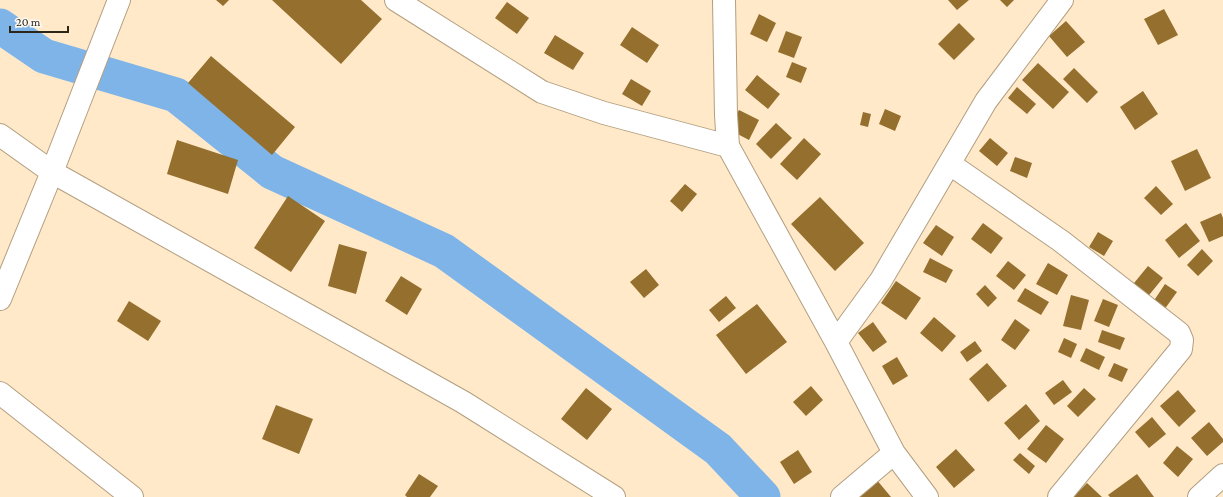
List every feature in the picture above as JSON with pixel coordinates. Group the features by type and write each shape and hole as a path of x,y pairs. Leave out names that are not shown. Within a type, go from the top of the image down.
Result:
{"street":[{"path":"0,299 52,172 119,0"},
{"path":"396,0 542,92 604,113 728,146"},
{"path":"724,0 728,146 836,342 894,453 927,497"},
{"path":"836,342 881,280 986,101 1062,0"},
{"path":"0,135 52,172 463,402 614,497"},
{"path":"950,164 1061,241 1179,332 1182,340 1181,349 1059,497"},
{"path":"0,392 132,497"},
{"path":"842,497 894,453"},
{"path":"1198,497 1223,475"}],"building":[{"path":"216,0 229,0 223,6"},
{"path":"272,0 361,0 382,19 341,64"},
{"path":"948,0 969,0 957,10"},
{"path":"1000,0 1014,0 1007,7"},
{"path":"507,2 529,18 517,34 495,18"},
{"path":"1164,9 1178,35 1158,45 1144,19"},
{"path":"759,14 776,23 767,42 750,34"},
{"path":"1066,21 1085,42 1067,57 1049,36"},
{"path":"959,23 975,39 954,60 938,44"},
{"path":"632,27 659,45 647,63 620,45"},
{"path":"786,31 802,37 794,58 778,52"},
{"path":"555,35 584,53 573,70 544,53"},
{"path":"211,56 295,127 272,155 188,83"},
{"path":"792,62 807,68 801,83 786,77"},
{"path":"1038,63 1069,92 1053,109 1022,80"},
{"path":"1074,68 1098,92 1087,103 1063,79"},
{"path":"757,75 780,94 768,109 745,90"},
{"path":"631,79 651,91 642,106 622,94"},
{"path":"1017,87 1036,104 1027,114 1008,98"},
{"path":"1143,91 1158,114 1135,130 1120,107"},
{"path":"885,109 901,116 895,131 879,124"},
{"path":"739,110 759,120 749,140 728,129"},
{"path":"863,112 871,114 868,127 860,125"},
{"path":"776,123 792,138 771,159 756,144"},
{"path":"804,138 821,154 797,180 780,164"},
{"path":"990,138 1008,153 997,166 979,151"},
{"path":"177,140 238,160 228,194 167,174"},
{"path":"1197,149 1211,178 1185,191 1171,161"},
{"path":"1015,157 1032,163 1027,178 1010,171"},
{"path":"685,184 697,194 682,212 670,201"},
{"path":"1156,186 1173,204 1161,215 1144,198"},
{"path":"288,196 325,221 291,272 254,248"},
{"path":"820,197 864,243 835,271 791,224"},
{"path":"1221,213 1223,218 1223,236 1209,242 1200,222"},
{"path":"983,223 1003,238 991,254 971,239"},
{"path":"1186,223 1200,241 1179,258 1165,240"},
{"path":"936,225 954,237 942,256 923,243"},
{"path":"1098,232 1113,241 1104,256 1089,247"},
{"path":"339,244 367,252 356,294 328,286"},
{"path":"1202,249 1213,261 1198,276 1187,265"},
{"path":"930,258 953,270 946,283 923,272"},
{"path":"1008,261 1026,275 1014,290 996,276"},
{"path":"1048,263 1068,275 1057,295 1036,284"},
{"path":"1148,266 1163,278 1145,300 1130,288"},
{"path":"646,269 659,285 644,298 630,282"},
{"path":"401,276 422,289 407,315 385,301"},
{"path":"896,281 921,298 906,320 881,303"},
{"path":"1165,284 1177,292 1164,310 1153,302"},
{"path":"985,285 997,298 988,307 976,294"},
{"path":"1025,288 1049,302 1041,315 1017,301"},
{"path":"1071,295 1089,300 1081,330 1063,326"},
{"path":"726,296 736,308 719,322 709,310"},
{"path":"1103,299 1118,305 1109,327 1094,321"},
{"path":"129,301 161,321 148,341 117,321"},
{"path":"757,304 787,342 746,374 716,335"},
{"path":"934,317 956,336 942,352 920,333"},
{"path":"1015,319 1030,330 1015,350 1001,340"},
{"path":"873,322 887,342 873,352 858,333"},
{"path":"1102,330 1125,338 1120,350 1098,342"},
{"path":"1064,338 1077,344 1071,358 1058,352"},
{"path":"975,341 982,351 967,362 960,352"},
{"path":"1086,348 1105,357 1099,370 1080,361"},
{"path":"897,357 908,376 893,385 882,366"},
{"path":"987,363 1007,386 988,402 969,379"},
{"path":"1114,363 1128,369 1122,382 1108,376"},
{"path":"1063,380 1072,392 1054,405 1045,393"},
{"path":"811,386 823,400 806,416 793,402"},
{"path":"586,388 612,409 587,440 561,419"},
{"path":"1084,388 1096,399 1078,417 1067,406"},
{"path":"1178,390 1196,411 1179,427 1160,406"},
{"path":"1026,404 1040,421 1019,440 1004,423"},
{"path":"276,405 313,419 299,454 262,439"},
{"path":"1152,417 1166,434 1149,448 1135,432"},
{"path":"1209,422 1223,439 1223,442 1207,456 1191,438"},
{"path":"1046,425 1064,439 1046,463 1027,449"},
{"path":"1177,446 1193,459 1178,477 1163,463"},
{"path":"956,449 975,470 954,488 936,467"},
{"path":"798,450 812,472 794,484 780,462"},
{"path":"1020,453 1035,466 1029,474 1013,460"},
{"path":"419,474 438,486 430,497 407,497 405,495"},
{"path":"1137,474 1154,497 1110,497 1108,495"},
{"path":"876,479 891,497 854,497"},
{"path":"1087,483 1102,497 1073,497"}],"waterway":[{"path":"0,26 44,56 176,95 272,172 444,251 718,449 763,497"}]}
